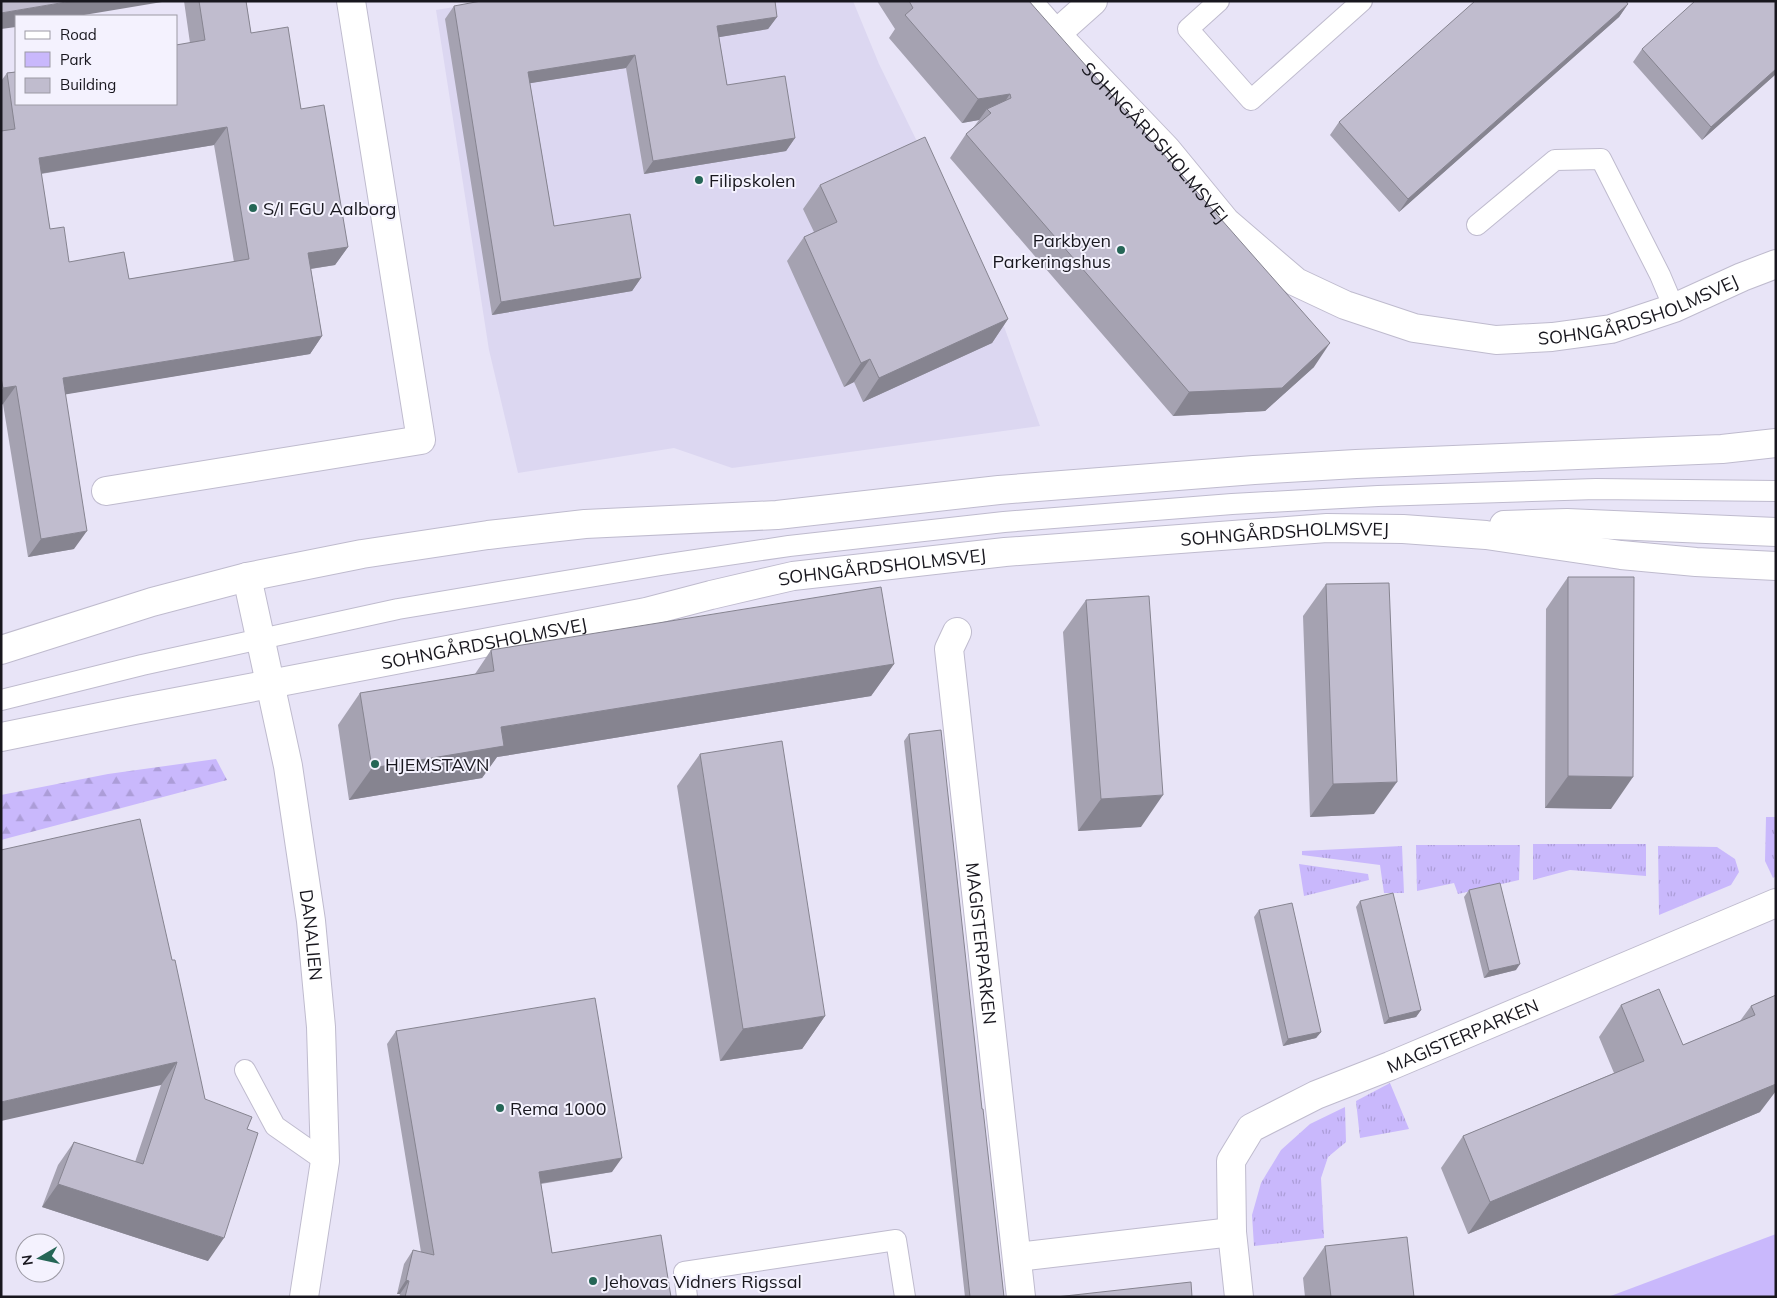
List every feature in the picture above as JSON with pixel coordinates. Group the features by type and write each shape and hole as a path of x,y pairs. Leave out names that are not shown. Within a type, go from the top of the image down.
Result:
{"street":[{"path":"106,491 420,440 351,1"},
{"name":"SOHNGÅRDSHOLMSVEJ","path":"1027,1 1166,149 1226,222 1296,282 1345,305 1414,328 1496,340 1552,338 1612,329 1674,308 1776,264"},
{"path":"1056,34 1093,1"},
{"path":"1,650 152,602 247,577 386,550 488,534 585,524 777,515 999,490 1254,470 1722,449 1776,443"},
{"path":"1402,530 1567,523 1776,532"},
{"name":"SOHNGÅRDSHOLMSVEJ","path":"1,737 646,612 793,576 1005,552 1327,528 1402,530 1486,536 1621,555 1696,562 1776,566"},
{"name":"DANALIEN","path":"247,577 288,766 311,921 321,1027 325,1161 304,1297"},
{"name":"MAGISTERPARKEN","path":"957,632 949,649 1021,1297"},
{"name":"MAGISTERPARKEN","path":"1240,1297 1232,1232 1231,1162 1251,1128 1316,1095 1390,1066 1776,903"},
{"path":"1017,1257 1232,1232"}],"lane":[{"path":"1219,1 1188,29 1251,100 1362,1"},
{"path":"1477,224 1554,160 1601,159 1660,275 1674,308"},
{"path":"1,700 133,667 398,609 661,565 789,546 1004,522 1232,504 1378,496 1596,489 1776,491"},
{"path":"245,1070 276,1126 325,1161"},
{"path":"687,1297 684,1272 896,1240 905,1297"}],"shaded area":[{"name":"Filipskolen","path":"491,1 853,1 879,64 993,296 1040,426 732,468 674,448 518,473 489,350 436,10"}],"green space":[{"path":"216,759 227,780 1,840 1,795 108,774"},
{"path":"1766,817 1776,817 1776,876 1773,878 1765,861"},
{"path":"1533,844 1646,844 1646,876 1570,870 1533,880"},
{"path":"1416,845 1520,845 1519,880 1458,894 1454,883 1417,891"},
{"path":"1402,846 1404,893 1384,893 1380,865 1302,855 1302,851"},
{"path":"1658,846 1717,847 1735,859 1739,872 1731,885 1659,915"},
{"path":"1299,864 1368,874 1369,880 1304,896"},
{"path":"1390,1083 1409,1129 1360,1138 1356,1101"},
{"path":"1345,1107 1346,1142 1328,1157 1321,1178 1324,1238 1254,1246 1252,1215 1261,1183 1281,1150 1310,1124"},
{"path":"1776,1234 1776,1297 1608,1297"}],"building":[{"path":"1,1 72,1 1,13"},
{"path":"199,1 246,1 251,33 288,27 301,109 324,105 348,247 308,253 322,336 63,378 87,531 41,539 16,386 3,388 1,378 1,131 15,129 7,73 15,72 15,105 178,105 178,45 205,40","holes":["227,127 249,259 129,279 124,252 69,262 64,227 50,229 39,158"]},
{"path":"481,1 775,1 777,17 717,26 727,85 785,76 795,138 653,161 635,55 528,72 554,226 630,214 641,278 501,302 454,6"},
{"name":"Parkbyen Parkeringshus","path":"909,1 1029,1 1330,343 1282,388 1189,392 966,134 991,113 987,109 1011,98 1010,94 978,99 905,15 913,8"},
{"path":"1475,1 1626,1 1628,4 1408,199 1339,122"},
{"path":"1695,1 1776,1 1776,69 1711,127 1642,49"},
{"path":"925,137 1008,319 879,378 870,359 861,363 804,237 837,222 820,185"},
{"path":"1568,577 1634,577 1633,777 1568,776"},
{"path":"1389,583 1397,782 1333,784 1326,584"},
{"path":"881,587 894,664 501,727 504,746 372,768 360,693 494,671 491,650"},
{"path":"1149,596 1163,795 1101,799 1086,600"},
{"path":"941,730 1004,1297 970,1297 909,734"},
{"path":"782,741 825,1016 743,1029 700,754"},
{"path":"140,819 172,960 175,960 205,1099 252,1117 247,1129 258,1133 224,1238 58,1184 74,1142 143,1164 177,1062 1,1102 1,850"},
{"path":"1500,883 1520,964 1489,971 1469,890"},
{"path":"1393,893 1421,1010 1389,1018 1360,901"},
{"path":"1292,903 1321,1032 1288,1039 1259,910"},
{"path":"1659,989 1683,1045 1755,1015 1751,1006 1776,995 1776,1084 1490,1202 1463,1136 1644,1061 1621,1005"},
{"path":"595,998 622,1158 539,1172 552,1253 661,1235 671,1297 405,1297 409,1281 406,1280 413,1250 434,1255 396,1031"},
{"path":"1407,1237 1414,1297 1331,1297 1325,1246"},
{"path":"1191,1282 1192,1297 1056,1297"}],"place":[{"name":"Filipskolen","path":"699,180"},
{"name":"S/I FGU Aalborg","path":"253,208"},
{"name":"Parkbyen Parkeringshus","path":"1121,250"},
{"name":"HJEMSTAVN","path":"375,764"},
{"name":"Rema 1000","path":"500,1108"},
{"name":"Jehovas Vidners Rigssal","path":"593,1281"}]}
